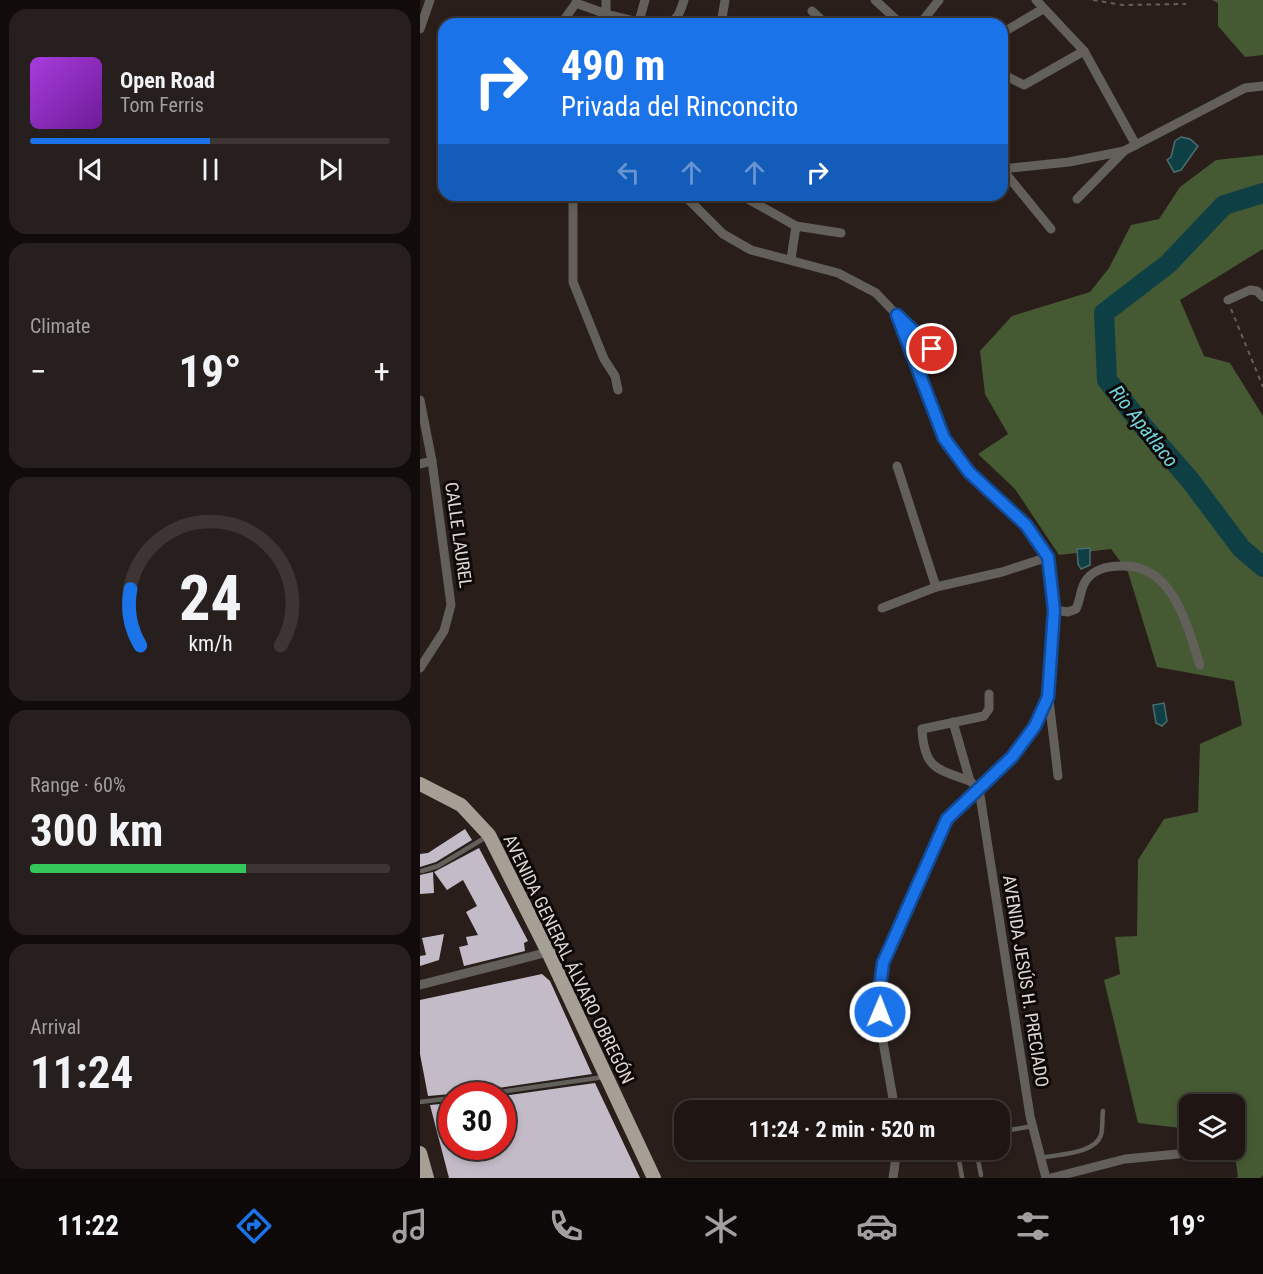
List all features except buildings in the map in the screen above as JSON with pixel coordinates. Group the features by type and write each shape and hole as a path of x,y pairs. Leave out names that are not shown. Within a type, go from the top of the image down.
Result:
{"main road":[{"name":"AVENIDA GENERAL ÁLVARO OBREGÓN","path":"420,784 461,805 489,835 548,952 654,1178"},
{"path":"420,1155 427,1178"}],"street":[{"path":"420,29 430,0"},
{"path":"606,0 606,14"},
{"path":"643,18 645,0"},
{"path":"676,18 680,15 684,0"},
{"path":"722,18 726,0"},
{"path":"875,0 894,18"},
{"path":"925,18 939,0"},
{"path":"1036,0 1084,51 1136,145"},
{"path":"565,18 576,2 622,18"},
{"path":"1008,29 1043,9"},
{"path":"812,11 820,18"},
{"path":"1008,77 1024,85 1084,51"},
{"path":"1008,168 1069,162 1124,151 1245,87 1263,86"},
{"path":"1077,199 1124,151"},
{"path":"1008,176 1051,229"},
{"path":"573,201 573,282 618,390"},
{"path":"690,201 723,234 751,250 838,273 876,293 932,349"},
{"path":"758,201 796,226 841,233"},
{"path":"791,259 796,226"},
{"path":"1228,300 1250,290 1260,294"},
{"path":"897,315 944,438 969,472 1026,525 1048,557 1054,610 1048,697 1058,776"},
{"name":"CALLE LAUREL","path":"420,400 432,461 452,605 444,631 420,668"},
{"path":"420,464 432,461"},
{"path":"897,466 936,587"},
{"path":"882,608 936,587 1002,572 1048,557"},
{"path":"1054,610 1068,612 1076,609 1087,579 1108,566 1128,566 1148,571 1178,602 1200,665"},
{"path":"979,789 969,781 931,763 923,752 922,729 984,716 989,709 989,694"},
{"path":"893,1100 881,1030 879,994 883,963 947,819 1012,757 1035,726 1048,697"},
{"path":"953,722 969,781"},
{"name":"AVENIDA JESÚS H. PRECIADO","path":"979,789 1033,1126 1048,1178"},
{"path":"420,985 548,952"},
{"path":"1048,1178 1125,1159 1178,1154"},
{"path":"893,1178 895,1160"}],"lane":[{"path":"422,871 438,866 489,835"},
{"path":"516,1089 606,1076"},
{"path":"420,1102 438,1100"},
{"path":"1041,1158 1086,1149 1094,1144 1101,1136 1103,1111"},
{"path":"1010,1130 1033,1126"},
{"path":"959,1160 962,1177"},
{"path":"978,1160 981,1175"}],"path":[{"path":"1093,0 1122,5 1186,4"},
{"path":"1228,300 1263,387"}],"green space":[{"path":"1212,0 1263,0 1263,55 1245,57 1218,26 1218,3"},
{"path":"1263,155 1263,249 1180,300 1204,356 1230,363 1263,416 1263,1175 1260,1178 1234,1178 1238,1177 1236,1160 1245,1160 1245,1094 1179,1094 1179,1128 1138,1123 1104,980 1120,974 1115,937 1137,936 1138,860 1164,819 1198,812 1200,744 1242,725 1234,681 1157,667 1128,572 1111,549 1059,555 1015,489 978,454 1008,434 985,394 980,351 1012,316 1090,292 1109,268 1131,225 1159,219 1180,187 1216,160"}],"water":[{"path":"1181,137 1190,139 1198,146 1181,170 1174,172 1167,160 1171,157 1175,141"},
{"path":"1090,548 1090,565 1081,569 1078,564 1077,549"},
{"path":"1164,703 1167,721 1162,726 1156,723 1153,705"}],"waterway":[{"name":"Rio Apatlaco","path":"1263,193 1224,205 1168,264 1104,313 1107,380 1190,480 1241,548 1263,567"}],"route":[{"path":"880,1012 879,994 883,963 947,819 1012,757 1035,726 1048,697 1052,671 1054,610 1048,557 1026,525 969,472 944,438 897,315 932,349"}]}
